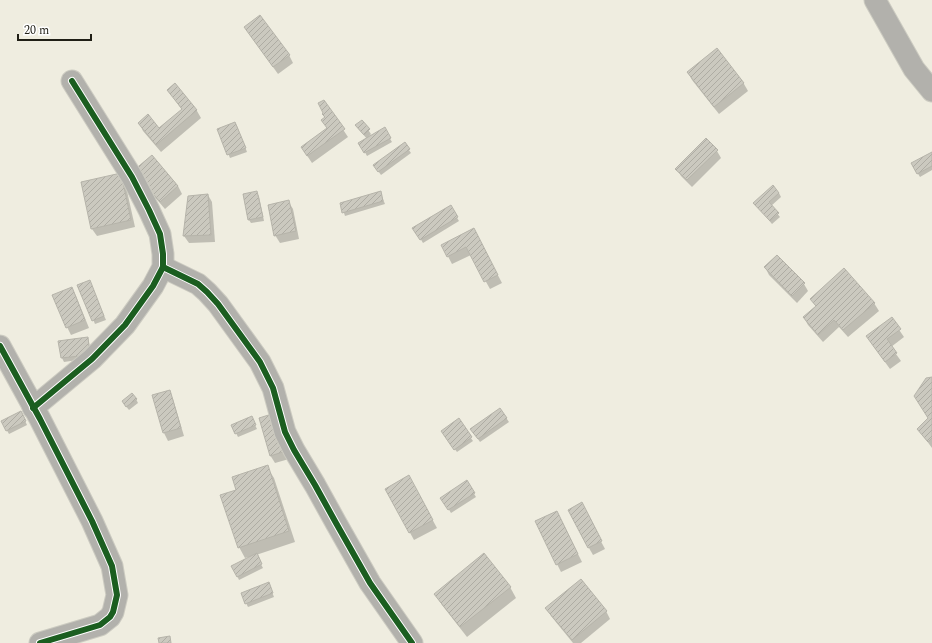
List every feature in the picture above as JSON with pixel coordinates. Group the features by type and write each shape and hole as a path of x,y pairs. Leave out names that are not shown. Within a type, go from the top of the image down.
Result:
{"street":[{"path":"875,0 914,69 932,91"},
{"path":"34,408 92,359 125,325 153,286 163,267 160,234 149,210 128,171 72,81"},
{"path":"163,267 198,284 207,292 218,304 260,362 273,388 285,432 294,450 370,583 412,643"},
{"path":"0,346 34,408 92,521 112,566 117,595 114,612 110,618 100,625 40,643"}],"building":[{"path":"260,15 290,55 273,67 244,27"},
{"path":"717,48 744,83 714,107 687,72"},
{"path":"175,83 197,110 156,145 138,123 148,114 159,128 182,109 167,90"},
{"path":"324,100 345,129 307,156 301,147 327,128 321,120 325,117 322,114 323,113 318,103"},
{"path":"362,120 370,129 364,135 355,125"},
{"path":"235,122 246,148 227,155 217,129"},
{"path":"385,127 391,138 364,153 358,143"},
{"path":"706,138 718,150 687,180 675,169"},
{"path":"405,142 410,149 378,172 373,165"},
{"path":"932,152 932,166 917,174 911,163"},
{"path":"152,155 178,186 160,202 133,171"},
{"path":"121,173 131,220 91,229 81,182"},
{"path":"773,185 779,193 769,202 779,213 770,221 753,203"},
{"path":"257,191 263,217 248,220 243,194"},
{"path":"381,191 383,201 342,213 340,203"},
{"path":"208,194 211,235 183,236 188,196"},
{"path":"289,200 296,231 274,236 268,205"},
{"path":"451,205 458,217 420,240 412,228"},
{"path":"474,228 498,275 484,282 466,247 447,257 441,245"},
{"path":"777,255 805,283 792,296 764,267"},
{"path":"844,268 875,303 843,330 834,320 818,335 803,317 816,306 810,299"},
{"path":"90,280 104,316 92,321 77,285"},
{"path":"72,287 85,320 66,328 52,295"},
{"path":"892,317 901,329 887,339 897,353 885,362 866,336"},
{"path":"88,337 90,355 61,358 58,341"},
{"path":"932,377 932,438 928,442 917,429 928,418 914,396 926,378"},
{"path":"170,390 181,428 163,433 152,395"},
{"path":"132,393 137,399 126,407 122,401"},
{"path":"500,408 507,418 478,439 470,429"},
{"path":"21,411 26,421 6,431 1,421"},
{"path":"275,413 286,451 270,456 259,418"},
{"path":"252,416 256,425 235,434 231,425"},
{"path":"459,418 472,437 454,450 441,431"},
{"path":"268,465 289,531 238,548 220,495 236,490 232,477"},
{"path":"409,475 433,520 409,533 385,489"},
{"path":"467,480 475,493 448,510 440,498"},
{"path":"582,502 602,541 588,548 568,510"},
{"path":"557,511 578,554 556,565 535,521"},
{"path":"257,553 262,564 237,577 231,566"},
{"path":"484,553 511,587 460,627 434,594"},
{"path":"581,579 607,611 572,640 545,608"},
{"path":"269,582 273,593 245,604 241,593"},
{"path":"170,636 171,643 159,643 158,638"}],"cycle path":[{"path":"33,408 92,359 125,325 153,286 163,267 160,234 149,210 132,177 72,81"},
{"path":"163,267 198,284 207,292 218,304 260,362 273,388 285,432 294,450 370,583 412,643"},
{"path":"0,346 40,419 92,521 112,566 117,595 113,612 110,617 100,625 40,643"}]}
